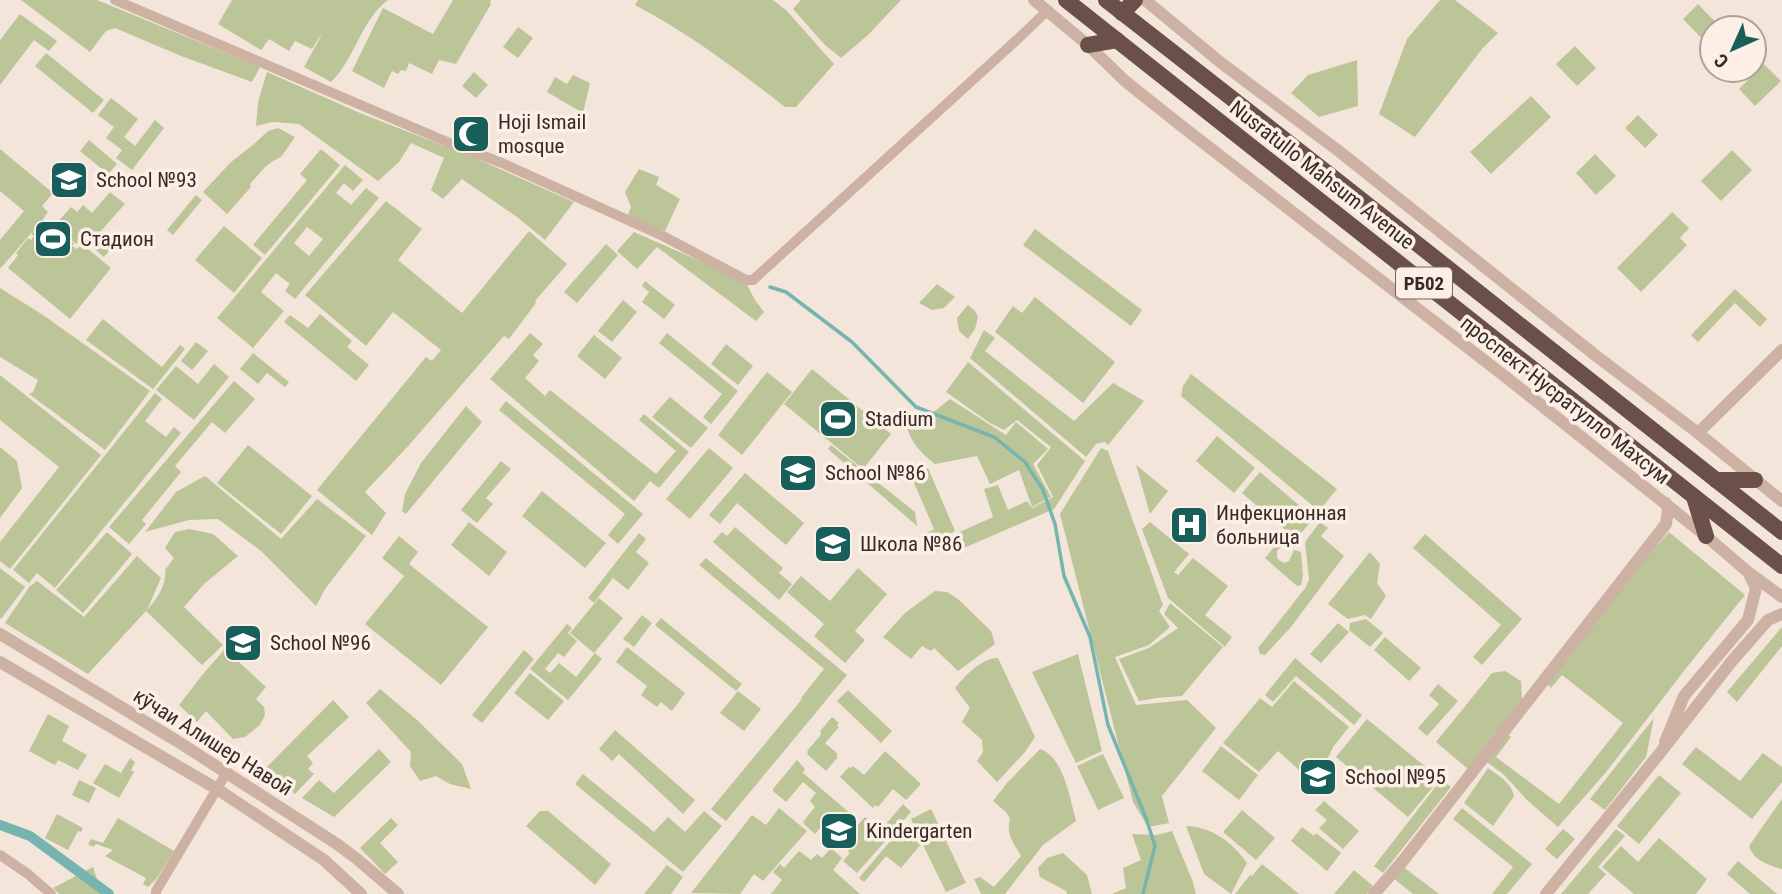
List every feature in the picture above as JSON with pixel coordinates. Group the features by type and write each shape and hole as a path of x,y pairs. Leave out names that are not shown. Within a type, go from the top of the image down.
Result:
{"highway":[{"name":"Nusratullo Mahsum Avenue","path":"1066,0 1782,566"},
{"name":"Nusratullo Mahsum Avenue","path":"1106,0 1782,532"},
{"path":"1122,13 1135,0"},
{"path":"1088,46 1116,40"},
{"path":"1515,355 1532,334"},
{"path":"1716,480 1755,480"},
{"path":"1695,497 1706,536"}],"street":[{"path":"115,0 512,168 663,236 746,280 753,280 1048,10"},
{"name":"проспект Нусратулло Махсум","path":"1034,0 1125,81 1179,124 1666,503 1666,524 1402,862 1374,894"},
{"path":"1145,0 1220,62 1339,152 1782,501"},
{"path":"1698,433 1782,350"},
{"path":"1666,503 1782,597"},
{"path":"1660,753 1685,696 1748,620 1756,588 1748,572"},
{"path":"1546,894 1732,661 1768,620 1782,614"},
{"name":"кӯчаи Алишер Навоӣ","path":"0,634 227,772 337,844 398,894"},
{"path":"0,663 217,789 324,860 361,894"},
{"path":"166,759 177,740"},
{"path":"156,894 227,772"},
{"path":"0,855 51,894"}],"green space":[{"path":"21,0 97,0 260,67 252,82 115,28 106,31 90,52"},
{"path":"232,0 388,0 371,18 346,62 331,82 304,67 321,36 312,49 295,41 289,51 269,39 261,50 218,24"},
{"path":"453,0 491,0 456,64 439,60 432,74 409,63 406,71 401,70 398,74 392,71 384,88 352,71 383,8 433,34"},
{"path":"638,0 773,0 787,11 834,64 796,107 785,107 694,40 635,5"},
{"path":"801,0 901,0 869,34 841,58 825,45 793,9"},
{"path":"1440,0 1455,0 1498,33 1482,49 1415,137 1379,114 1407,39"},
{"path":"1698,4 1708,14 1698,14 1698,35 1683,19"},
{"path":"20,14 57,41 49,51 34,40 0,85 0,40"},
{"path":"518,27 533,38 518,58 503,47"},
{"path":"1575,46 1596,68 1577,86 1556,64"},
{"path":"46,53 104,100 93,113 35,66"},
{"path":"1357,60 1358,106 1319,117 1291,93 1308,75"},
{"path":"1768,68 1781,81 1755,106 1739,89 1744,84 1768,84"},
{"path":"267,72 574,202 545,240 462,179 443,199 431,190 444,158 411,143 399,162 378,181 299,124 273,122 256,126 258,102"},
{"path":"474,72 488,85 476,98 462,86"},
{"path":"573,75 590,83 583,113 547,92 555,77 567,84"},
{"path":"1531,96 1551,117 1491,174 1470,152"},
{"path":"111,98 138,119 124,137 135,146 155,120 164,128 132,170 116,158 122,150 106,138 114,127 98,115"},
{"path":"1638,115 1658,135 1645,148 1625,128"},
{"path":"278,128 295,137 281,157 265,167 227,214 203,192 231,162 268,131"},
{"path":"89,140 117,164 108,174 80,151"},
{"path":"0,149 53,193 42,206 48,212 43,219 74,243 72,246 77,249 82,244 111,268 70,319 8,268 28,238 31,240 34,236 31,234 39,224 0,267 0,240 24,211 0,191"},
{"path":"321,149 340,165 265,255 253,245 307,180 300,174"},
{"path":"1732,150 1752,170 1721,201 1701,181"},
{"path":"1595,154 1616,176 1596,195 1576,173"},
{"path":"345,165 363,180 353,191 344,183 336,193 351,205 366,188 379,198 295,299 285,291 290,284 276,273 261,292 284,311 253,348 217,318","holes":["307,227 323,239 309,256 294,243"]},
{"path":"639,169 659,177 656,185 680,199 665,231 627,217 631,207 625,192"},
{"path":"110,192 125,204 100,232 114,245 104,257 82,238 76,244 55,225 71,207 77,212 83,205 92,213"},
{"path":"196,195 202,200 173,235 167,230"},
{"path":"386,201 422,229 398,260 462,313 529,231 567,264 535,301 509,339 504,336 365,492 386,513 372,535 317,490 426,357 432,361 441,350 393,312 366,346 305,295"},
{"path":"1672,212 1689,228 1680,238 1687,245 1641,292 1617,268"},
{"path":"224,226 262,258 234,293 195,260"},
{"path":"1035,229 1142,310 1131,326 1023,245"},
{"path":"634,232 745,281 764,312 756,321 657,247 637,269 617,251"},
{"path":"606,244 618,255 577,303 564,292"},
{"path":"645,281 675,305 664,319 642,302 649,292 642,286"},
{"path":"937,284 955,297 944,308 932,310 919,303"},
{"path":"0,288 150,391 105,450 29,394 33,392 38,380 0,357"},
{"path":"1735,289 1767,319 1760,327 1735,303 1698,342 1691,335"},
{"path":"1035,297 1115,362 1083,403 995,332 1013,306 1022,313"},
{"path":"623,300 637,312 612,342 598,331"},
{"path":"968,305 978,317 975,329 968,339 959,331 957,318"},
{"path":"320,314 352,341 347,347 369,365 356,381 284,322 290,315 308,328"},
{"path":"103,319 162,367 180,345 185,349 153,389 86,340"},
{"path":"984,330 995,338 985,351 1074,421 1113,383 1144,401 1108,445 1105,442 1096,444 1086,457 970,358"},
{"path":"530,333 543,344 533,355 539,361 525,378 545,396 550,390 656,474 676,451 639,420 644,414 689,452 659,488 650,481 634,501 490,379"},
{"path":"667,333 738,391 711,424 703,417 722,394 659,343"},
{"path":"594,335 622,358 605,379 577,356"},
{"path":"196,342 208,351 192,370 181,361"},
{"path":"726,344 753,366 738,385 711,364"},
{"path":"253,353 289,382 285,387 267,373 258,384 240,369"},
{"path":"968,362 1085,461 1054,509 957,551 951,536 993,517 984,489 998,485 1008,510 1027,501 1032,508 1053,497 1037,465 1051,447 1017,420 1004,430 946,392"},
{"path":"214,364 229,377 194,420 156,390 176,366 198,384"},
{"name":"Stadium","path":"812,369 891,434 863,469 784,404"},
{"path":"767,372 792,392 742,455 718,435"},
{"path":"1191,374 1337,489 1319,511 1181,396 1183,386"},
{"path":"0,375 101,455 10,569 0,561 0,542 59,467 0,420"},
{"path":"234,381 255,399 225,433 212,422 175,466 181,472 142,520 146,524 129,544 109,527"},
{"path":"155,393 162,399 145,421 166,437 174,427 181,433 55,588 37,573 29,583 13,570"},
{"path":"670,397 708,428 691,448 652,417"},
{"path":"950,399 1006,435 1016,422 1048,449 1033,464 1051,497 1032,507 1019,470 990,484 977,456 935,464 922,452 907,428 914,421 926,418"},
{"path":"506,401 643,514 618,544 608,535 625,514 499,410"},
{"path":"466,406 482,422 406,514 402,511 405,494 421,463"},
{"path":"1217,436 1255,468 1234,493 1196,461"},
{"path":"248,445 312,496 281,534 217,483"},
{"path":"831,445 915,512 917,526 828,449"},
{"path":"0,447 17,461 22,488 0,518"},
{"path":"709,448 733,468 690,519 666,499"},
{"path":"1101,448 1108,451 1163,605 1159,611 1170,627 1149,645 1115,657 1136,705 1187,700 1216,728 1162,796 1169,823 1148,827 1133,802 1060,514"},
{"path":"501,461 511,469 486,498 493,504 477,523 461,510"},
{"path":"1136,465 1168,491 1150,514"},
{"path":"928,468 955,531 946,536 950,545 935,552 927,533 934,529 911,476"},
{"path":"1260,472 1314,518 1296,539 1242,493"},
{"path":"745,473 804,523 786,545 737,503 720,524 709,515"},
{"path":"205,476 281,539 317,499 366,536 325,589 316,606 261,551 218,519 189,520 145,532 176,492"},
{"path":"542,491 606,543 585,568 522,516"},
{"path":"469,522 507,552 489,576 451,545"},
{"path":"1150,522 1189,554 1174,572 1178,575 1193,558 1228,586 1205,615 1232,637 1225,647 1168,598 1142,529"},
{"path":"1320,522 1328,528 1321,536 1344,556 1291,627 1265,655 1260,654 1258,648 1306,587 1309,579 1305,542"},
{"path":"735,527 783,568 779,573 792,584 779,600 713,542 722,532 727,536"},
{"path":"189,529 213,534 238,556 204,584 184,607 223,645 202,665 146,611 88,674 5,623 30,586 37,581 84,617 137,556 161,578 147,610 160,592 165,570 174,558 165,548 175,532"},
{"path":"107,532 132,554 83,613 56,590"},
{"path":"1669,532 1745,595 1607,771 1558,827 1503,774 1484,760 1506,733 1511,737 1496,757 1559,804 1623,723 1562,675 1551,688 1545,682 1611,598"},
{"path":"639,533 646,539 636,552 649,563 628,590 613,578 594,603 588,598"},
{"path":"1425,534 1522,619 1482,665 1473,657 1501,625 1413,548"},
{"path":"399,536 418,552 409,564 488,627 441,685 365,624 404,576 382,558"},
{"path":"1281,539 1285,543 1277,551 1280,561 1289,561 1294,550 1301,552 1301,585 1297,586 1265,558"},
{"path":"1370,552 1380,564 1377,583 1386,596 1371,619 1365,615 1348,619 1328,604"},
{"path":"706,558 847,675 726,821 711,809 824,669 699,565"},
{"path":"0,568 25,587 1,619 0,618"},
{"path":"858,568 887,594 855,631 865,640 845,663 814,636 824,624 787,592 801,576 830,601"},
{"path":"935,591 947,592 958,599 991,631 995,644 958,671 934,648 931,651 922,646 911,659 883,637 905,613"},
{"path":"599,598 623,618 594,653 570,633"},
{"path":"1170,603 1223,647 1182,696 1139,701 1119,659 1149,648 1178,628 1164,614"},
{"path":"642,615 652,623 634,647 623,639"},
{"path":"661,618 742,684 736,691 655,625"},
{"path":"1366,619 1383,633 1370,647 1349,630 1350,623"},
{"path":"1338,623 1349,632 1321,663 1310,654"},
{"path":"567,624 572,628 568,633 577,641 564,657 558,653 545,669 550,673 559,663 576,677 595,653 602,659 568,700 530,669"},
{"path":"1782,627 1782,646 1737,702 1727,692"},
{"path":"1385,637 1421,668 1409,681 1374,650"},
{"path":"627,647 685,693 672,711 661,702 657,707 641,695 647,686 616,662"},
{"path":"225,649 266,687 256,699 264,707 265,715 260,725 245,737 233,739 206,711 197,722 179,705"},
{"path":"524,650 534,659 482,723 472,715"},
{"path":"1078,654 1102,751 1076,763 1032,672"},
{"path":"998,658 1035,737 997,782 977,761 983,752 982,740 962,722 970,708 955,688 979,665"},
{"path":"1295,658 1362,715 1354,725 1296,676 1273,702 1265,695"},
{"path":"1505,671 1521,681 1522,700 1468,769 1436,742 1492,673"},
{"path":"530,673 564,701 548,720 514,693"},
{"path":"1294,681 1349,727 1309,779 1278,751 1259,772 1223,743 1260,698 1272,707"},
{"path":"1438,684 1458,701 1427,736 1418,728 1439,704 1429,695"},
{"path":"380,689 462,764 471,789 450,784 436,776 420,781 410,766 411,752 366,703"},
{"path":"848,690 892,731 881,743 837,701"},
{"path":"738,691 761,709 744,731 720,713"},
{"path":"333,700 349,717 307,756 313,763 308,769 314,774 295,794 262,772"},
{"path":"48,714 69,726 62,741 87,755 78,770 58,760 55,765 29,751"},
{"path":"832,717 839,723 839,727 825,743 838,757 826,771 807,751"},
{"path":"1654,718 1646,757 1605,810 1590,799"},
{"path":"1367,719 1427,768 1421,777 1433,787 1408,817 1336,757"},
{"path":"615,730 695,800 683,814 619,754 612,761 599,749"},
{"path":"1221,746 1258,775 1239,800 1202,771"},
{"path":"1696,747 1740,781 1763,753 1782,767 1782,782 1752,819 1682,764"},
{"path":"379,749 391,762 334,817 302,798 319,780 334,793"},
{"path":"1040,749 1048,753 1060,769 1076,821 1043,845 1005,894 981,894 974,879 980,877 994,887 1021,856 1010,834 1010,818 993,801"},
{"path":"885,751 921,784 906,800 893,789 878,807 875,805 873,808 840,777 853,766 864,775"},
{"path":"1103,754 1124,798 1098,810 1077,766"},
{"path":"130,758 135,762 131,770 134,772 119,798 93,783 105,764 121,773"},
{"path":"797,760 805,769 803,773 852,815 843,828 830,817 815,834 804,824 815,807 810,801 816,793 803,782 786,802 773,791"},
{"path":"1488,768 1507,783 1514,796 1493,826 1464,803"},
{"path":"1430,770 1451,787 1383,873 1374,866 1437,785 1426,775"},
{"path":"583,774 654,832 668,817 685,832 704,811 722,826 683,872 575,784"},
{"path":"1659,775 1681,793 1639,844 1617,826"},
{"path":"79,780 96,788 89,803 72,795"},
{"path":"1782,799 1781,869 1758,859 1749,846"},
{"path":"1324,801 1359,831 1343,849 1319,828 1327,820 1315,810"},
{"path":"903,804 911,812 857,873 843,861 850,853 841,844 865,817 881,830"},
{"path":"779,808 807,831 763,881 754,874 740,894 691,893 752,815 766,825"},
{"path":"1462,808 1532,864 1507,894 1492,894 1513,867 1453,819"},
{"path":"931,809 966,883 946,892 922,843 901,868 886,856 864,882 859,878 903,826 921,840 911,819"},
{"path":"1242,810 1275,838 1256,860 1223,832"},
{"path":"540,811 548,811 611,864 595,885 526,826"},
{"path":"57,814 83,828 81,832 78,831 68,850 45,838"},
{"path":"118,818 174,851 148,887 143,884 146,878 105,856 113,850 88,844 91,839 103,843"},
{"path":"391,818 398,825 380,843 398,862 385,874 360,848"},
{"path":"1186,826 1204,829 1221,837 1235,848 1247,863 1231,894 1204,874"},
{"path":"1302,827 1314,836 1316,833 1341,853 1327,871 1291,841"},
{"path":"1563,829 1575,839 1557,859 1545,849"},
{"path":"1616,829 1625,836 1598,867 1606,874 1588,894 1561,894"},
{"path":"1172,831 1196,894 1112,894 1126,888 1123,868 1141,860 1132,834 1157,835"},
{"path":"1659,838 1707,879 1696,894 1634,894 1602,867 1621,846 1638,862"},
{"path":"831,848 842,858 833,870 860,894 771,894 782,880 773,872 780,864 784,868 799,851 811,860 817,854 822,858"},
{"path":"1063,853 1087,875 1092,894 1067,894 1040,877 1038,868 1047,858"},
{"path":"1738,861 1777,894 1750,894 1727,874"},
{"path":"1262,864 1299,894 1235,894"},
{"path":"667,865 683,877 671,894 644,894"},
{"path":"1402,866 1439,894 1413,894 1393,878"},
{"path":"93,867 102,894 59,894 53,888"},
{"path":"1354,870 1373,886 1367,894 1334,894"}],"waterway":[{"path":"770,287 786,292 852,342 916,407 994,437 1025,462 1043,490 1055,524 1064,576 1090,637 1108,725 1155,846 1143,894"},
{"path":"0,825 30,836 109,894"}],"place":[{"name":"Hoji Ismail mosque","path":"471,134"},
{"name":"School №93","path":"69,180"},
{"name":"Стадион","path":"53,239"},
{"name":"Stadium","path":"838,419"},
{"name":"School №86","path":"798,473"},
{"name":"Инфекционная больница","path":"1189,525"},
{"name":"Школа №86","path":"833,544"},
{"name":"School №96","path":"243,643"},
{"name":"School №95","path":"1318,777"},
{"name":"Kindergarten","path":"839,831"}]}
